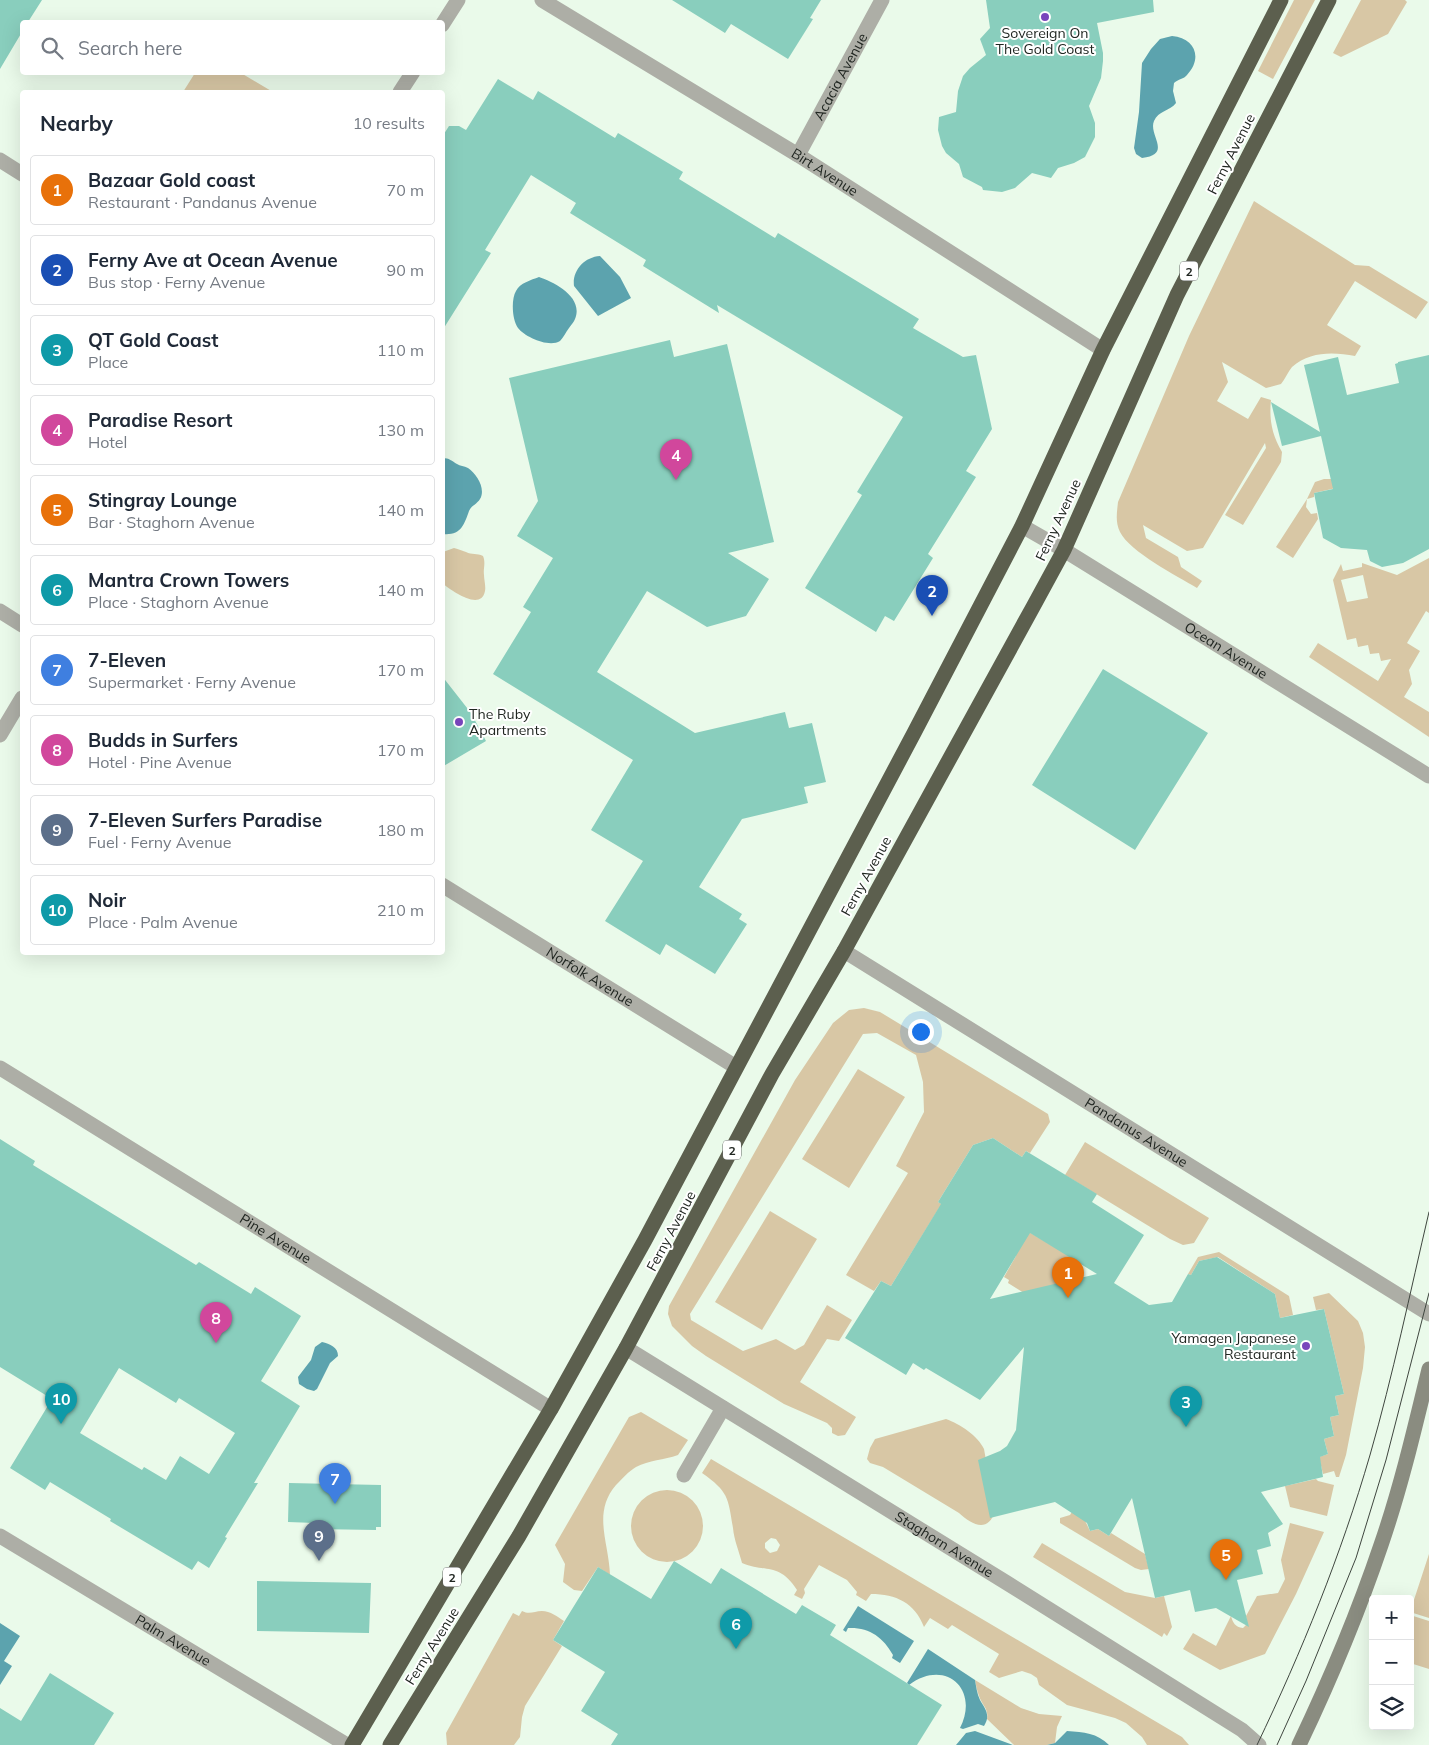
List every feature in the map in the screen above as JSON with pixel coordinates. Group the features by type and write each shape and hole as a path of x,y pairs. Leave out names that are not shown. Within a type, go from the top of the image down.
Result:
{"highway":[{"name":"Ferny Avenue","path":"352,1745 551,1409 645,1240 942,681 1022,526 1104,350 1281,0"},
{"name":"Ferny Avenue","path":"390,1745 519,1536 626,1348 772,1074 844,951 1064,550 1176,295 1329,0"}],"street":[{"path":"445,20 458,0"},
{"name":"Birt Avenue","path":"542,0 798,155 1104,350"},
{"name":"Acacia Avenue","path":"798,155 882,0"},
{"path":"401,90 411,75"},
{"path":"0,160 20,173"},
{"name":"Ocean Avenue","path":"1022,526 1064,550 1429,776"},
{"path":"0,611 20,625"},
{"path":"0,735 20,701"},
{"name":"Norfolk Avenue","path":"445,887 736,1067"},
{"name":"Pandanus Avenue","path":"844,951 1429,1314"},
{"name":"Pine Avenue","path":"0,1068 551,1409"},
{"name":"Staghorn Avenue","path":"626,1348 1242,1730 1259,1745"},
{"path":"1299,1745 1333,1669 1381,1545 1400,1485 1429,1368"},
{"path":"684,1475 723,1408"},
{"name":"Palm Avenue","path":"0,1536 346,1745"}],"shaded area":[{"path":"1294,0 1315,0 1273,79 1258,71"},
{"path":"1361,0 1405,0 1407,2 1388,34 1341,57 1333,53"},
{"path":"194,75 244,75 270,90 184,90"},
{"path":"1254,201 1355,265 1369,266 1428,302 1416,319 1355,281 1327,325 1361,346 1355,356 1339,354 1314,355 1292,367 1281,384 1266,388 1222,362 1228,382 1217,401 1248,419 1261,397 1271,400 1271,421 1276,440 1282,452 1281,462 1243,525 1225,515 1266,448 1265,443 1203,548 1187,551 1143,525 1146,538 1178,557 1181,567 1202,581 1197,588 1143,555 1125,540 1117,524 1118,502 1189,336"},
{"path":"1324,479 1339,479 1345,486 1314,493 1314,497 1307,499 1315,482"},
{"path":"1307,499 1306,507 1311,514 1317,513 1318,519 1293,558 1276,547"},
{"path":"454,548 483,556 485,591 478,600 466,598 445,586 445,551"},
{"path":"1429,558 1429,613 1426,611 1407,643 1420,651 1409,670 1412,684 1404,697 1429,712 1429,737 1309,657 1318,643 1378,681 1391,659 1381,661 1379,653 1370,654 1368,645 1358,647 1356,638 1347,640 1333,580 1341,564 1343,571 1362,567 1362,563 1397,575","holes":["1363,575 1368,598 1347,602 1341,580"]},
{"path":"864,1008 880,1012 1048,1114 1050,1122 1030,1153 1026,1151 1022,1157 993,1138 973,1145 938,1202 1006,1243 1017,1225 1078,1261 1058,1295 1024,1293 1008,1283 1009,1280 1004,1277 1016,1256 939,1208 891,1286 881,1281 874,1291 846,1275 908,1173 896,1166 924,1112 923,1082 916,1055 877,1033 863,1034 690,1314 691,1320 743,1351 776,1339 795,1350 804,1345 827,1305 852,1320 839,1341 827,1339 800,1382 856,1417 845,1435 838,1436 832,1433 832,1428 827,1423 784,1404 692,1346 672,1326 668,1314 669,1306 795,1080 833,1023 849,1010"},
{"path":"858,1069 905,1097 849,1188 802,1159"},
{"path":"1085,1142 1209,1218 1194,1243 1183,1245 1170,1239 1065,1175"},
{"path":"770,1211 817,1239 762,1330 715,1302"},
{"path":"1219,1252 1289,1296 1293,1315 1280,1318 1275,1294 1218,1257 1199,1261 1191,1275 1188,1274 1198,1257"},
{"path":"1329,1293 1358,1321 1363,1333 1365,1347 1363,1368 1346,1455 1339,1477 1336,1477 1334,1471 1323,1474 1319,1457 1328,1454 1324,1439 1334,1436 1330,1417 1339,1415 1335,1396 1344,1394 1324,1309 1316,1310 1313,1297"},
{"path":"641,1412 688,1440 678,1455 636,1467 616,1485 609,1496 603,1517 610,1575 598,1567 582,1591 574,1590 563,1582 565,1564 555,1545 629,1417"},
{"path":"946,1419 968,1431 984,1449 995,1511 992,1518 984,1525 969,1521 883,1467 870,1463 867,1459 875,1439"},
{"path":"711,1459 1182,1737 1189,1745 1147,1745 1142,1737 1126,1723 1115,1718 1067,1705 1039,1685 1037,1678 1031,1674 1022,1671 999,1678 989,1672 999,1654 952,1625 948,1629 930,1618 924,1627 910,1606 896,1598 871,1594 866,1601 856,1595 857,1592 847,1580 819,1565 804,1589 805,1593 802,1599 794,1595 797,1590 784,1575 772,1570 742,1563 734,1537 726,1496 718,1485 702,1473","holes":["771,1538 776,1539 780,1545 777,1551 770,1553 765,1548 765,1543"]},
{"path":"1316,1479 1334,1485 1327,1516 1290,1507 1285,1486"},
{"path":"660,1490 674,1490 693,1500 703,1519 703,1533 693,1552 674,1562 660,1562 641,1552 631,1533 631,1519 641,1500"},
{"path":"1077,1504 1090,1531 1098,1529 1109,1536 1111,1533 1145,1554 1149,1569 1141,1570 1135,1568 1060,1523 1060,1518 1070,1515"},
{"path":"1290,1523 1324,1532 1296,1594 1265,1654 1220,1670 1183,1649 1193,1633 1216,1646 1231,1616 1238,1627 1243,1628 1247,1624 1246,1616 1257,1596 1278,1593 1285,1579 1281,1560"},
{"path":"1042,1543 1125,1592 1155,1598 1164,1596 1172,1627 1167,1636 1164,1633 1162,1637 1033,1557"},
{"path":"1429,1554 1429,1618 1414,1613 1414,1600"},
{"path":"522,1611 530,1613 545,1611 554,1614 564,1621 553,1640 562,1646 525,1706 520,1737 514,1745 447,1745 446,1733 513,1613 519,1616"},
{"path":"1414,1616 1429,1621 1429,1669 1414,1664"},
{"path":"975,1680 1021,1708 1039,1714 1062,1716 1057,1727 1055,1743 1047,1745 1014,1745 987,1719 987,1712 979,1696"}],"water":[{"path":"1172,36 1180,38 1191,45 1194,50 1195,62 1186,76 1174,83 1173,91 1176,103 1158,115 1154,121 1153,126 1158,148 1156,152 1151,156 1142,158 1136,154 1134,148 1139,112 1142,63 1160,39"},
{"path":"600,256 620,277 631,298 598,316 574,286 574,280 577,270 584,262"},
{"path":"539,277 559,287 572,297 577,311 575,320 561,340 555,343 538,341 531,338 518,328 514,320 513,304 516,291 523,284"},
{"path":"445,458 468,468 480,482 482,491 480,499 470,509 461,528 454,533 445,534"},
{"path":"322,1342 335,1348 338,1356 330,1363 317,1389 314,1391 299,1384 298,1377 311,1360 315,1347"},
{"path":"858,1606 914,1641 900,1663 892,1658 893,1655 885,1643 875,1634 856,1628 848,1628 846,1632 843,1630"},
{"path":"0,1623 20,1636 4,1661 12,1666 0,1685"},
{"path":"928,1649 975,1680 978,1695 987,1715 984,1726 978,1724 963,1729 960,1728 965,1714 966,1701 962,1690 956,1682 946,1676 922,1677 909,1685 907,1683"},
{"path":"975,1731 1013,1745 956,1745 966,1733"},
{"path":"1067,1731 1090,1734 1100,1738 1109,1745 1047,1745 1055,1743"}],"building":[{"path":"0,0 42,0 29,20 20,20 20,35 0,69"},
{"path":"672,0 821,0 810,18 813,19 788,59 731,24 725,33"},
{"path":"986,0 1153,0 1154,12 1097,23 1103,61 1101,78 1089,106 1095,123 1095,137 1085,157 1058,168 1051,178 1032,173 1015,188 1002,192 983,190 982,187 963,177 959,164 946,153 942,146 938,130 939,117 956,112 958,91 963,76 986,55 980,39 990,28"},
{"path":"498,79 533,100 538,91 615,138 618,133 683,172 679,179 775,238 778,233 919,319 913,328 963,357 976,355 992,429 966,471 976,477 928,554 933,558 894,621 885,616 876,632 805,588 862,495 857,492 903,417 717,305 719,313 643,266 646,260 570,213 576,203 531,175 485,250 491,253 445,326 445,132 449,126 459,126 466,130"},
{"path":"670,340 674,357 727,344 774,542 728,553 769,579 746,616 707,627 647,591 597,672 695,733 785,712 789,728 812,723 826,782 804,787 808,803 742,819 699,887 742,914 739,919 747,924 715,974 666,944 660,955 605,921 643,861 591,830 633,760 493,674 531,612 523,607 553,558 517,536 538,501 509,378"},
{"path":"1429,355 1429,549 1403,563 1382,567 1370,561 1367,550 1341,548 1323,538 1314,493 1333,489 1321,436 1282,446 1271,402 1320,432 1304,365 1338,357 1347,395 1399,383 1395,364"},
{"path":"1103,669 1208,733 1135,850 1032,785"},
{"name":"The Ruby Apartments","path":"445,680 471,713 486,741 445,765"},
{"path":"993,1138 1022,1157 1026,1151 1097,1194 1092,1202 1144,1235 1114,1283 1149,1305 1172,1302 1188,1274 1191,1275 1199,1261 1217,1257 1275,1294 1280,1318 1324,1309 1344,1394 1335,1396 1339,1415 1330,1417 1334,1436 1324,1439 1328,1454 1320,1457 1323,1477 1261,1492 1283,1524 1268,1533 1271,1546 1257,1550 1263,1574 1237,1580 1249,1627 1216,1608 1195,1612 1190,1590 1155,1598 1132,1498 1109,1536 1098,1529 1090,1531 1087,1523 1055,1502 990,1518 978,1460 1007,1446 1016,1430 1024,1347 980,1400 926,1368 924,1370 913,1363 906,1375 845,1338 881,1281 891,1286 941,1204 938,1202 973,1145","holes":["1030,1233 1097,1274 990,1299"]},
{"path":"0,1139 35,1161 33,1165 196,1265 199,1262 251,1294 255,1287 301,1316 261,1381 300,1406 254,1483 258,1483 225,1537 227,1538 209,1568 198,1561 192,1570 110,1521 111,1519 50,1482 45,1490 10,1468 52,1399 0,1367","holes":["119,1368 176,1403 179,1398 235,1433 209,1474 180,1456 166,1480 144,1467 142,1470 80,1433"]},
{"path":"289,1483 381,1485 381,1527 376,1527 376,1530 315,1529 315,1523 288,1522"},
{"path":"674,1561 711,1584 721,1568 796,1614 802,1605 836,1625 830,1635 942,1705 917,1745 611,1745 618,1734 581,1711 605,1672 553,1640 598,1567 651,1599"},
{"path":"257,1581 371,1583 369,1633 257,1631"},
{"path":"50,1673 114,1713 94,1745 0,1745 0,1708 21,1721"}],"tram line":[{"path":"1257,1745 1290,1674 1320,1602 1359,1492 1386,1395 1429,1212"},
{"path":"1277,1745 1306,1681 1356,1558 1386,1460 1429,1293"}],"place":[{"name":"Sovereign On The Gold Coast","path":"1045,17"},
{"name":"Paradise Resort","path":"676,480"},
{"name":"Ferny Ave at Ocean Avenue","path":"932,616"},
{"name":"The Ruby Apartments","path":"459,722"},
{"name":"Bazaar Gold coast","path":"1068,1298"},
{"name":"Budds in Surfers","path":"216,1343"},
{"name":"Yamagen Japanese Restaurant","path":"1306,1346"},
{"name":"Noir","path":"61,1424"},
{"name":"QT Gold Coast","path":"1186,1427"},
{"name":"7-Eleven","path":"335,1504"},
{"name":"7-Eleven Surfers Paradise","path":"319,1561"},
{"name":"Stingray Lounge","path":"1226,1580"},
{"name":"Mantra Crown Towers","path":"736,1649"}]}
